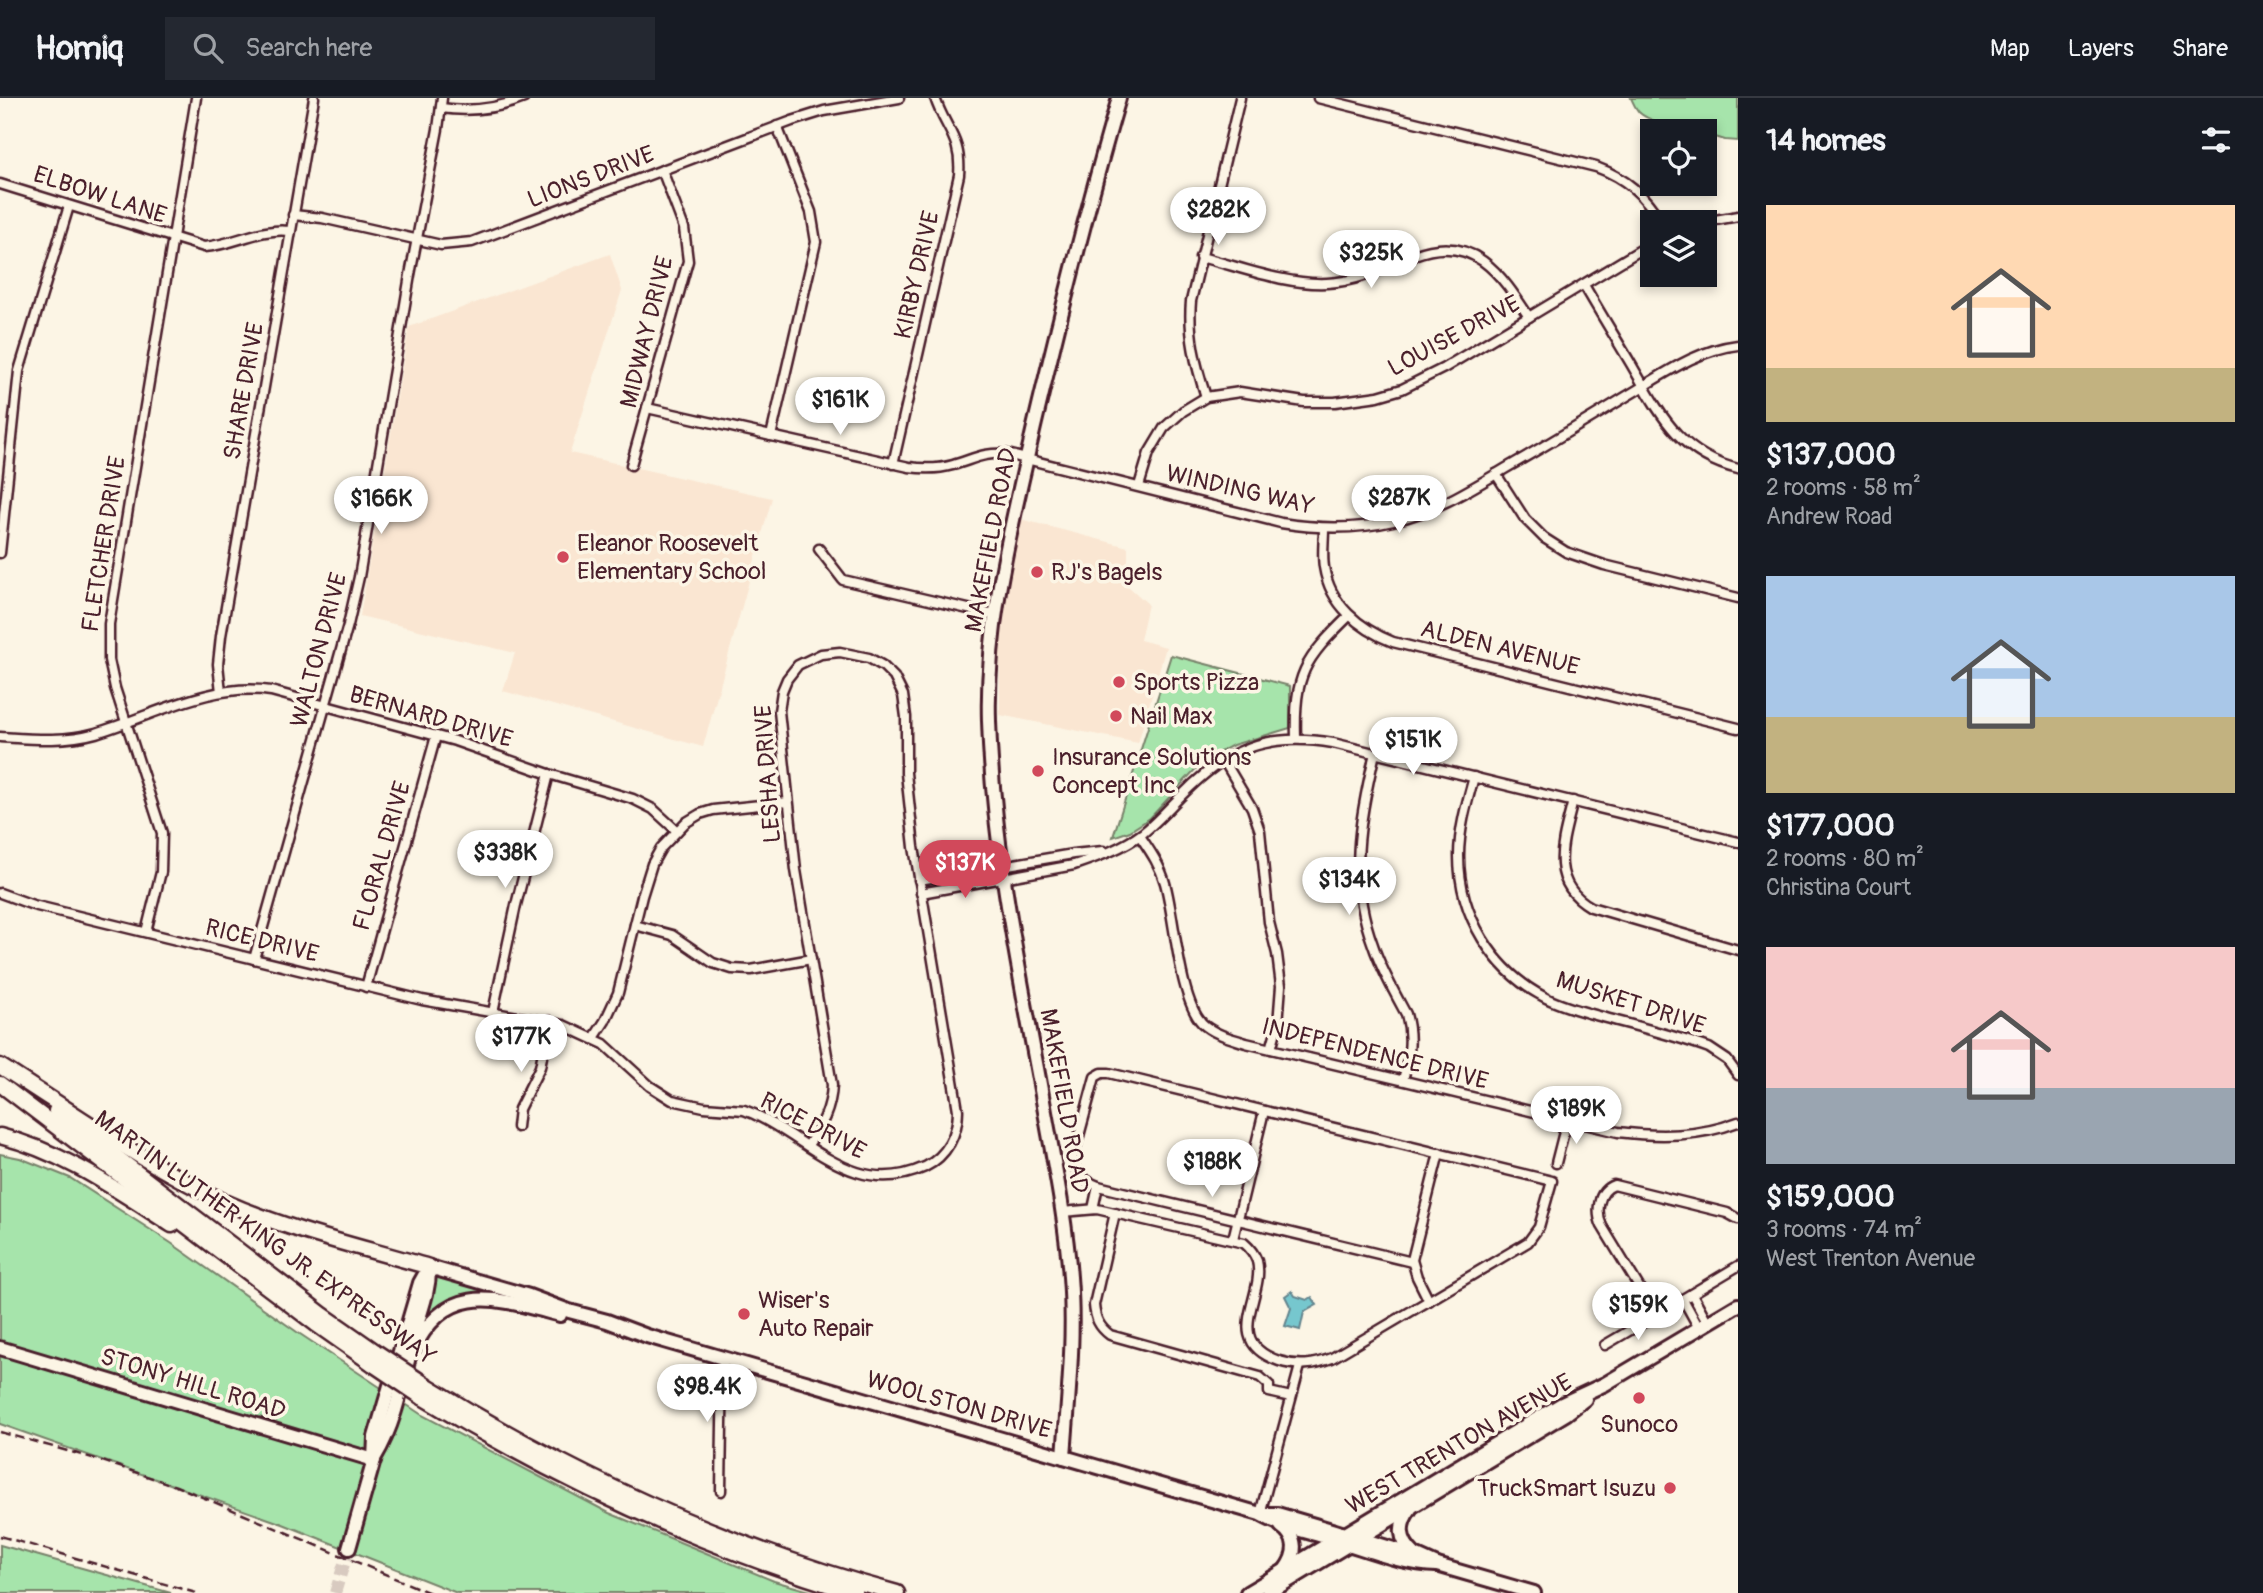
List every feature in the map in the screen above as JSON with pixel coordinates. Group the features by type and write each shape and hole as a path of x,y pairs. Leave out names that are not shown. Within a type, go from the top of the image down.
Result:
{"highway":[{"path":"0,1068 149,1160 226,1202 286,1225 429,1267"},
{"name":"MARTIN LUTHER KING JR. EXPRESSWAY","path":"0,1068 323,1315 375,1358"},
{"name":"MARTIN LUTHER KING JR. EXPRESSWAY","path":"0,1084 249,1273 516,1452 646,1516 749,1558 855,1593"},
{"path":"0,1136 47,1152 82,1168 249,1273"},
{"name":"MARTIN LUTHER KING JR. EXPRESSWAY","path":"424,1391 587,1476 650,1505 776,1555 897,1593"}],"main road":[{"name":"MAKEFIELD ROAD","path":"1064,1457 1072,1308 1068,1255 1003,872 991,771 989,688 994,615 1013,514 1077,245 1119,98"},
{"name":"WOOLSTON DRIVE","path":"429,1267 529,1296 647,1336"},
{"name":"WOOLSTON DRIVE","path":"374,1460 386,1440 411,1354 429,1285 429,1267"},
{"name":"WOOLSTON DRIVE","path":"349,1548 374,1460 375,1437 420,1283 429,1267"},
{"name":"WOOLSTON DRIVE","path":"411,1354 421,1335 441,1314 457,1305 480,1299 504,1300 723,1357 1260,1514 1274,1522 1347,1539"},
{"name":"WEST TRENTON AVENUE","path":"1347,1539 1562,1404 1605,1384 1738,1305"},
{"name":"STONY HILL ROAD","path":"0,1348 374,1460"},
{"path":"1247,1593 1283,1571 1414,1505 1567,1413 1605,1384"},
{"path":"1414,1505 1405,1517 1401,1530 1405,1544 1417,1556"},
{"name":"WOOLSTON DRIVE","path":"1260,1514 1277,1514 1347,1539"},
{"path":"1274,1522 1289,1532 1294,1545 1292,1558 1283,1571"},
{"path":"1347,1539 1415,1564 1437,1565"},
{"path":"1268,1593 1347,1539 1417,1556 1437,1565 1534,1593"}],"street":[{"name":"ELBOW LANE","path":"0,184 172,239 196,98"},
{"name":"SHARE DRIVE","path":"221,692 218,664 221,636 314,98"},
{"name":"WALTON DRIVE","path":"254,959 348,625 359,577 442,98"},
{"path":"441,108 481,109 524,98"},
{"name":"LIONS DRIVE","path":"293,215 322,218 441,245 472,242 777,126 824,111 899,98"},
{"name":"KIRBY DRIVE","path":"893,464 959,175 957,142 935,98"},
{"path":"1206,397 1193,350 1190,316 1193,285 1240,98"},
{"path":"1318,98 1596,167 1613,174 1642,195 1653,210"},
{"path":"1357,108 1360,98"},
{"path":"771,436 816,242 811,212 777,126"},
{"name":"MIDWAY DRIVE","path":"631,464 688,261 684,229 662,170"},
{"path":"0,553 19,371 69,206"},
{"path":"1717,220 1738,216"},
{"path":"172,239 204,247 218,246 268,230 290,231"},
{"name":"FLETCHER DRIVE","path":"146,932 161,872 162,833 111,674 108,643 172,239"},
{"name":"LOUISE DRIVE","path":"1139,486 1149,453 1164,428 1183,411 1206,397 1240,392 1321,402 1378,396 1402,389 1432,375 1640,250"},
{"path":"1200,257 1315,283 1364,277 1425,252 1461,252 1482,259 1497,271 1529,317"},
{"path":"1584,285 1643,386 1679,438 1707,459 1738,469"},
{"name":"WINDING WAY","path":"647,408 922,469 944,467 993,453 1139,486 1281,523 1324,528 1370,526 1418,514 1455,498 1678,365 1702,354 1738,345"},
{"path":"1496,474 1525,519 1544,538 1566,552 1604,565 1738,598"},
{"name":"ALDEN AVENUE","path":"1324,528 1326,577 1334,595 1349,616 1364,628 1393,642 1738,728"},
{"path":"818,549 843,580 994,615"},
{"path":"1296,739 1296,699 1305,666 1323,642 1349,616"},
{"name":"LESHA DRIVE","path":"808,1145 828,1113 832,1085 796,870 779,704 792,671 811,657 831,652 849,653 869,658 883,666 894,677 904,700 906,773 919,880"},
{"name":"BERNARD DRIVE","path":"0,737 60,740 96,733 221,692 256,689 436,736 645,804 677,831"},
{"name":"FLORAL DRIVE","path":"366,987 436,736"},
{"path":"919,880 1074,865 1140,836 1198,778 1223,759 1254,746 1296,739 1324,741 1738,842"},
{"path":"1375,753 1359,834 1359,890 1372,944 1406,1014 1409,1026 1410,1050 1403,1080"},
{"path":"1223,759 1252,808 1260,831 1269,922 1281,986 1278,1024 1271,1049"},
{"path":"493,1013 516,905 549,774"},
{"name":"MUSKET DRIVE","path":"1474,777 1459,842 1459,867 1469,912 1495,957 1514,976 1546,998 1584,1012 1709,1048 1727,1060 1738,1075"},
{"path":"594,1038 618,993 652,864 661,848 693,817 713,810 788,802"},
{"path":"1573,802 1562,842 1561,862 1565,879 1576,897 1591,907 1738,950"},
{"name":"INDEPENDENCE DRIVE","path":"1140,836 1155,859 1164,881 1186,990 1193,1010 1200,1021 1212,1031 1271,1049 1618,1132 1661,1136 1704,1132 1738,1122"},
{"path":"921,893 1003,872"},
{"name":"RICE DRIVE","path":"0,893 23,902 366,987 444,1005 549,1021 571,1027 594,1038 615,1053 650,1086 672,1100 704,1107 744,1110 764,1118 838,1164 861,1174 895,1175 930,1164 945,1151 952,1141 958,1120 956,1090 919,880"},
{"path":"635,925 672,936 713,963 732,969 751,970 811,959"},
{"path":"517,1127 519,1109 540,1067 549,1021"},
{"path":"1062,1212 1093,1209 1244,1243 1257,1262 1248,1319 1249,1332 1268,1357 1300,1366 1332,1358 1528,1242 1534,1236 1542,1217 1552,1181 1109,1073 1098,1074 1092,1083 1073,1158 1078,1174 1098,1186 1412,1262"},
{"path":"1233,1240 1264,1111"},
{"path":"1556,1163 1567,1120"},
{"path":"1429,1301 1412,1262 1439,1153"},
{"path":"1656,1315 1599,1219 1605,1190 1614,1185 1727,1213 1738,1219"},
{"path":"1093,1209 1098,1186"},
{"path":"1115,1213 1094,1305 1102,1330 1110,1335 1260,1377 1269,1385 1269,1392 1291,1398"},
{"path":"1605,1345 1738,1266"},
{"path":"1692,1294 1703,1325"},
{"path":"1683,1299 1703,1325"},
{"path":"721,1491 723,1357"},
{"path":"1260,1514 1300,1366"}],"shaded area":[{"name":"Eleanor Roosevelt Elementary School","path":"610,254 622,290 570,453 772,498 703,747 503,691 515,653 360,616 409,327"},
{"path":"1020,519 1128,547 1128,586 1148,604 1140,640 1166,647 1138,743 1000,715 1000,650 1006,584"}],"green space":[{"path":"1631,98 1738,98 1738,141 1717,138 1717,119 1650,119 1635,106"},
{"path":"1171,655 1290,686 1290,728 1233,745 1203,761 1150,818 1130,831 1113,837"},
{"path":"0,1154 20,1158 70,1178 171,1243 297,1332 422,1415 609,1513 774,1581 817,1593 457,1593 283,1524 0,1424"},
{"path":"435,1277 495,1293 429,1319 424,1317"},
{"path":"0,1545 171,1593 0,1593"}],"water":[{"path":"1292,1291 1295,1296 1307,1300 1312,1297 1317,1305 1304,1312 1300,1330 1285,1326 1291,1308 1285,1296"}],"tunnel":[{"path":"335,1593 349,1548"}],"railway":[{"path":"0,1432 96,1459 176,1486 430,1593"},
{"path":"0,1536 196,1593"}],"place":[{"name":"Eleanor Roosevelt Elementary School","path":"563,557"},
{"name":"RJ's Bagels","path":"1037,572"},
{"name":"Sports Pizza","path":"1119,682"},
{"name":"Nail Max","path":"1116,716"},
{"name":"Insurance Solutions Concept Inc","path":"1038,771"},
{"name":"Wiser's Auto Repair","path":"744,1314"},
{"name":"Sunoco","path":"1639,1398"},
{"name":"TruckSmart Isuzu","path":"1670,1488"}]}
